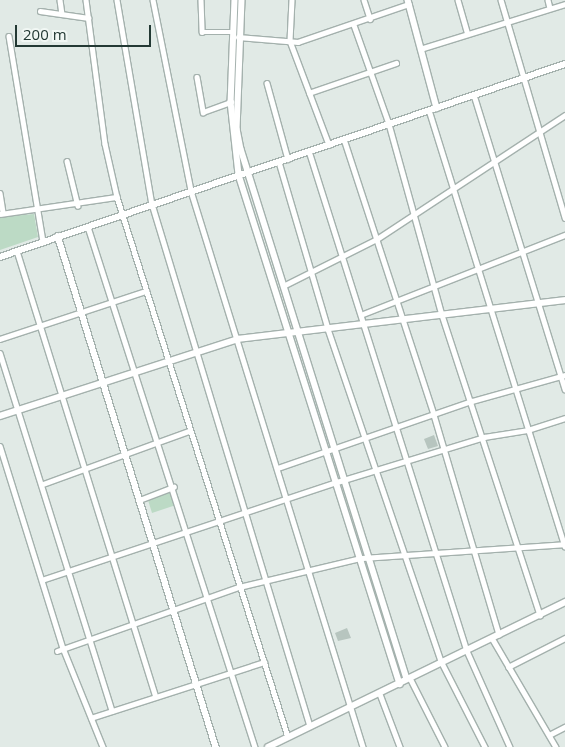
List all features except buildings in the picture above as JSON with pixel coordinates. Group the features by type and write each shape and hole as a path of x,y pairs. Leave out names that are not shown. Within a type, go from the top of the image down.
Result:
{"street":[{"path":"60,0 62,14"},
{"path":"86,0 105,144 117,197 167,360 288,737"},
{"path":"117,0 152,204 245,516 263,583 310,726"},
{"path":"153,0 191,191 288,499 307,574 363,747"},
{"path":"201,0 202,32 290,41 354,25 409,2 437,108"},
{"path":"236,0 237,129 248,172 298,332 337,482 400,684"},
{"path":"242,0 236,35 231,102 239,175 330,450 345,481 409,678 444,745 436,747"},
{"path":"292,0 290,41 329,145"},
{"path":"364,0 370,19"},
{"path":"458,0 468,34"},
{"path":"501,0 565,218"},
{"path":"548,0 550,8"},
{"path":"420,49 565,4"},
{"path":"40,11 89,18"},
{"path":"354,25 389,124 412,215 442,315 484,437 517,548 540,614"},
{"path":"9,36 43,242"},
{"path":"309,93 396,62"},
{"path":"0,257 565,64"},
{"path":"197,77 203,112 231,102"},
{"path":"267,84 288,158"},
{"path":"474,95 563,375 565,389"},
{"path":"57,651 239,587 307,574 361,558 370,559 403,553 437,553 565,545 429,110"},
{"path":"284,285 313,273 377,239 453,188 540,135 565,115"},
{"path":"344,139 434,415 472,551 499,635"},
{"path":"309,151 410,460 466,651 510,747"},
{"path":"67,161 78,206"},
{"path":"279,162 328,329 440,661 485,747"},
{"path":"0,193 2,214 78,206 117,197"},
{"path":"88,227 189,533 206,600 255,747"},
{"path":"363,314 433,285 478,270 565,235"},
{"path":"58,236 103,382 156,542 172,609 216,747"},
{"path":"17,252 88,469 156,696"},
{"path":"0,339 81,309 146,291"},
{"path":"0,416 18,412 62,393 103,382 167,360 238,339 565,300"},
{"path":"0,353 43,484 88,640 112,711"},
{"path":"278,468 365,440 472,401 516,391 563,375"},
{"path":"42,580 189,533 219,521 245,516 337,482 484,437 528,430 565,418"},
{"path":"43,484 128,455 190,431"},
{"path":"0,446 63,648 103,747"},
{"path":"142,499 174,487"},
{"path":"268,747 281,744 288,737 350,710 440,661 466,651 565,602"},
{"path":"492,638 556,747"},
{"path":"508,667 565,638"},
{"path":"91,718 264,662"},
{"path":"380,694 400,747"},
{"path":"549,735 565,727"}],"green space":[{"path":"34,214 38,237 0,250 0,217"},
{"path":"172,492 176,505 152,513 148,500"}]}
